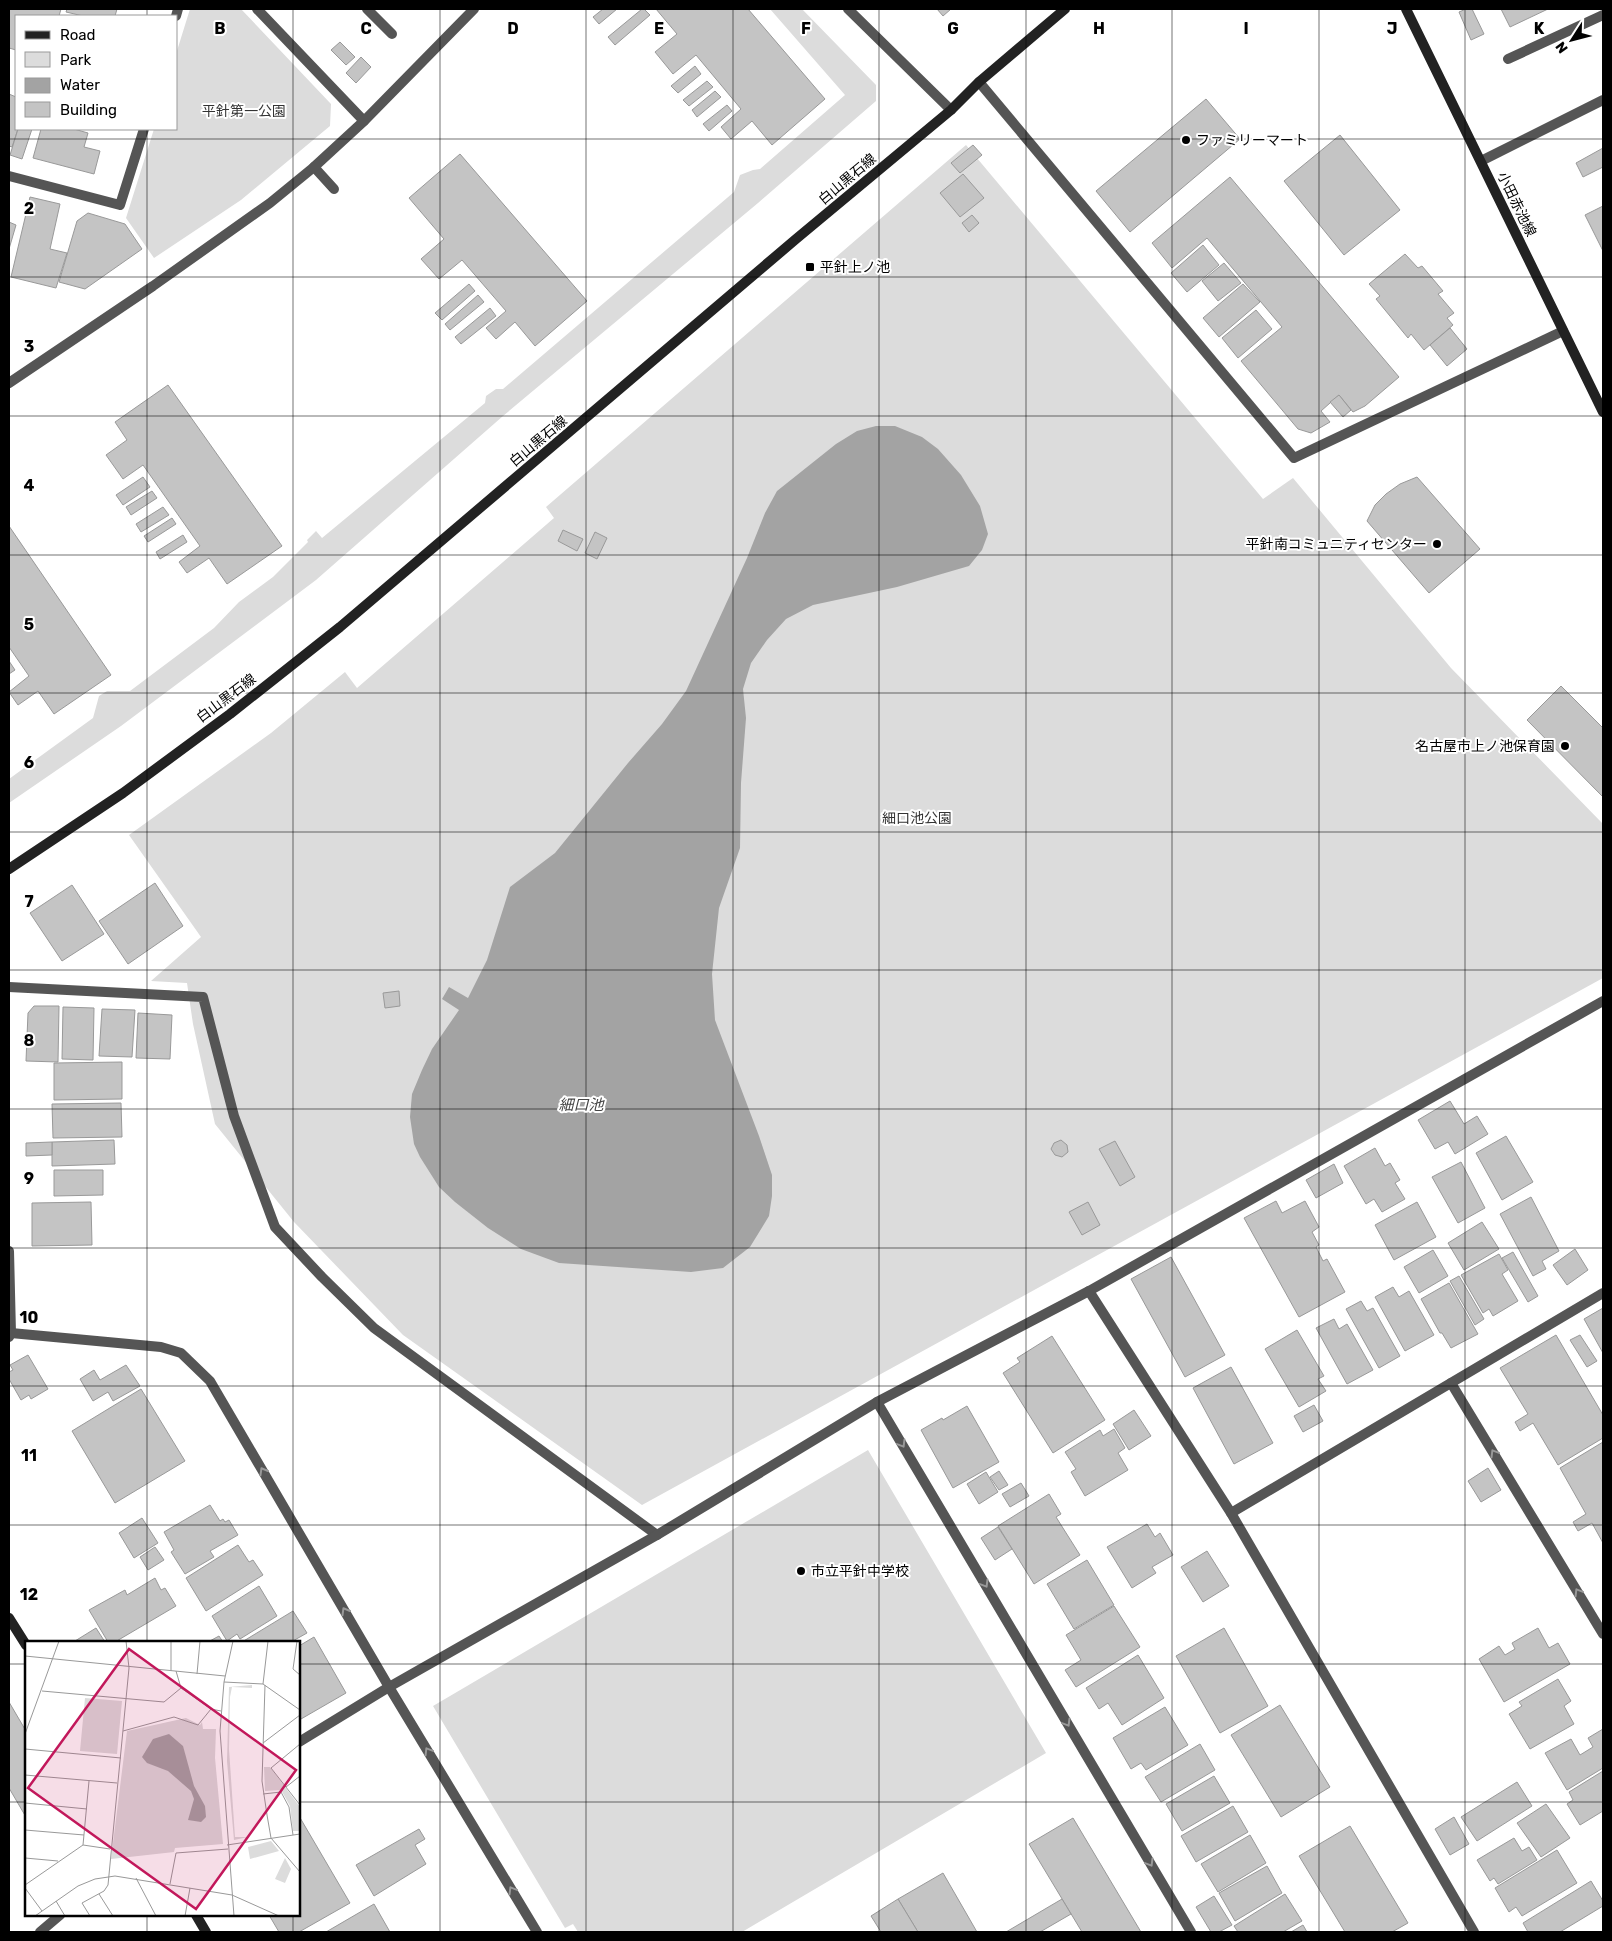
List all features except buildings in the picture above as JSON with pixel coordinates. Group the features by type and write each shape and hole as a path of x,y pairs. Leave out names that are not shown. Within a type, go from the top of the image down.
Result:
{"street":[{"path":"257,9 364,121"},
{"path":"367,9 392,34"},
{"path":"9,383 270,203 314,167 364,121 474,9"},
{"path":"848,9 951,110"},
{"name":"白山黒石線","path":"9,869 130,787 230,714 340,627 796,239 951,110 979,82 1065,9"},
{"name":"小田赤池線","path":"1406,9 1603,412"},
{"path":"1508,59 1599,14"},
{"path":"979,82 1294,458 1563,332"},
{"path":"1481,161 1603,100"},
{"path":"9,176 120,205 144,130"},
{"path":"314,167 334,189"},
{"path":"9,987 203,997 234,1116 275,1227 374,1328 657,1535"},
{"path":"300,1741 390,1687 657,1535 877,1402 1089,1291 1603,1001"},
{"path":"9,1250 10,1335 161,1347 181,1353 210,1381 537,1932"},
{"path":"1089,1291 1231,1512 1474,1932"},
{"path":"1231,1512 1603,1293"},
{"path":"1451,1383 1603,1634"},
{"path":"877,1402 1191,1932"},
{"path":"9,1618 25,1642"},
{"path":"40,1932 59,1916"},
{"path":"197,1916 206,1932"}],"green space":[{"name":"平針第一公園","path":"190,9 241,9 331,104 330,126 241,200 154,258 126,218 154,130 178,130 178,48"},
{"path":"770,9 802,9 876,85 876,101 758,203 503,416 316,580 121,726 9,803 9,779 93,718 99,696 107,691 130,691 214,628 239,602 273,577 308,542 307,540 316,531 322,538 485,403 486,396 496,389 503,389 734,192 740,175 760,169 845,95"},
{"name":"細口池公園","path":"966,145 1263,499 1293,478 1451,668 1603,824 1603,978 642,1505 403,1335 294,1222 215,1124 193,1024 187,983 151,981 201,937 129,835 271,733 345,672 357,688 554,518 546,507"},
{"name":"市立平針中学校","path":"868,1450 1046,1753 742,1932 578,1932 573,1924 565,1928 433,1706"}],"water":[{"name":"細口池","path":"876,426 895,426 922,437 938,449 961,475 980,506 988,534 982,550 969,566 897,587 813,605 786,619 767,640 751,663 743,689 746,718 741,783 740,848 719,908 712,974 715,1020 772,1175 772,1196 769,1216 750,1247 723,1268 691,1272 559,1263 521,1249 488,1228 439,1187 414,1144 410,1117 412,1094 432,1049 459,1010 442,999 449,987 468,998 487,960 510,887 555,853 662,724 686,691 747,558 765,513 777,491 836,444 857,431"}],"place":[{"name":"ファミリーマート","path":"1186,140"},
{"name":"平針上ノ池","path":"810,267"},
{"name":"平針南コミュニティセンター","path":"1437,544"},
{"name":"名古屋市上ノ池保育園","path":"1565,746"},
{"name":"市立平針中学校","path":"801,1571"}]}
